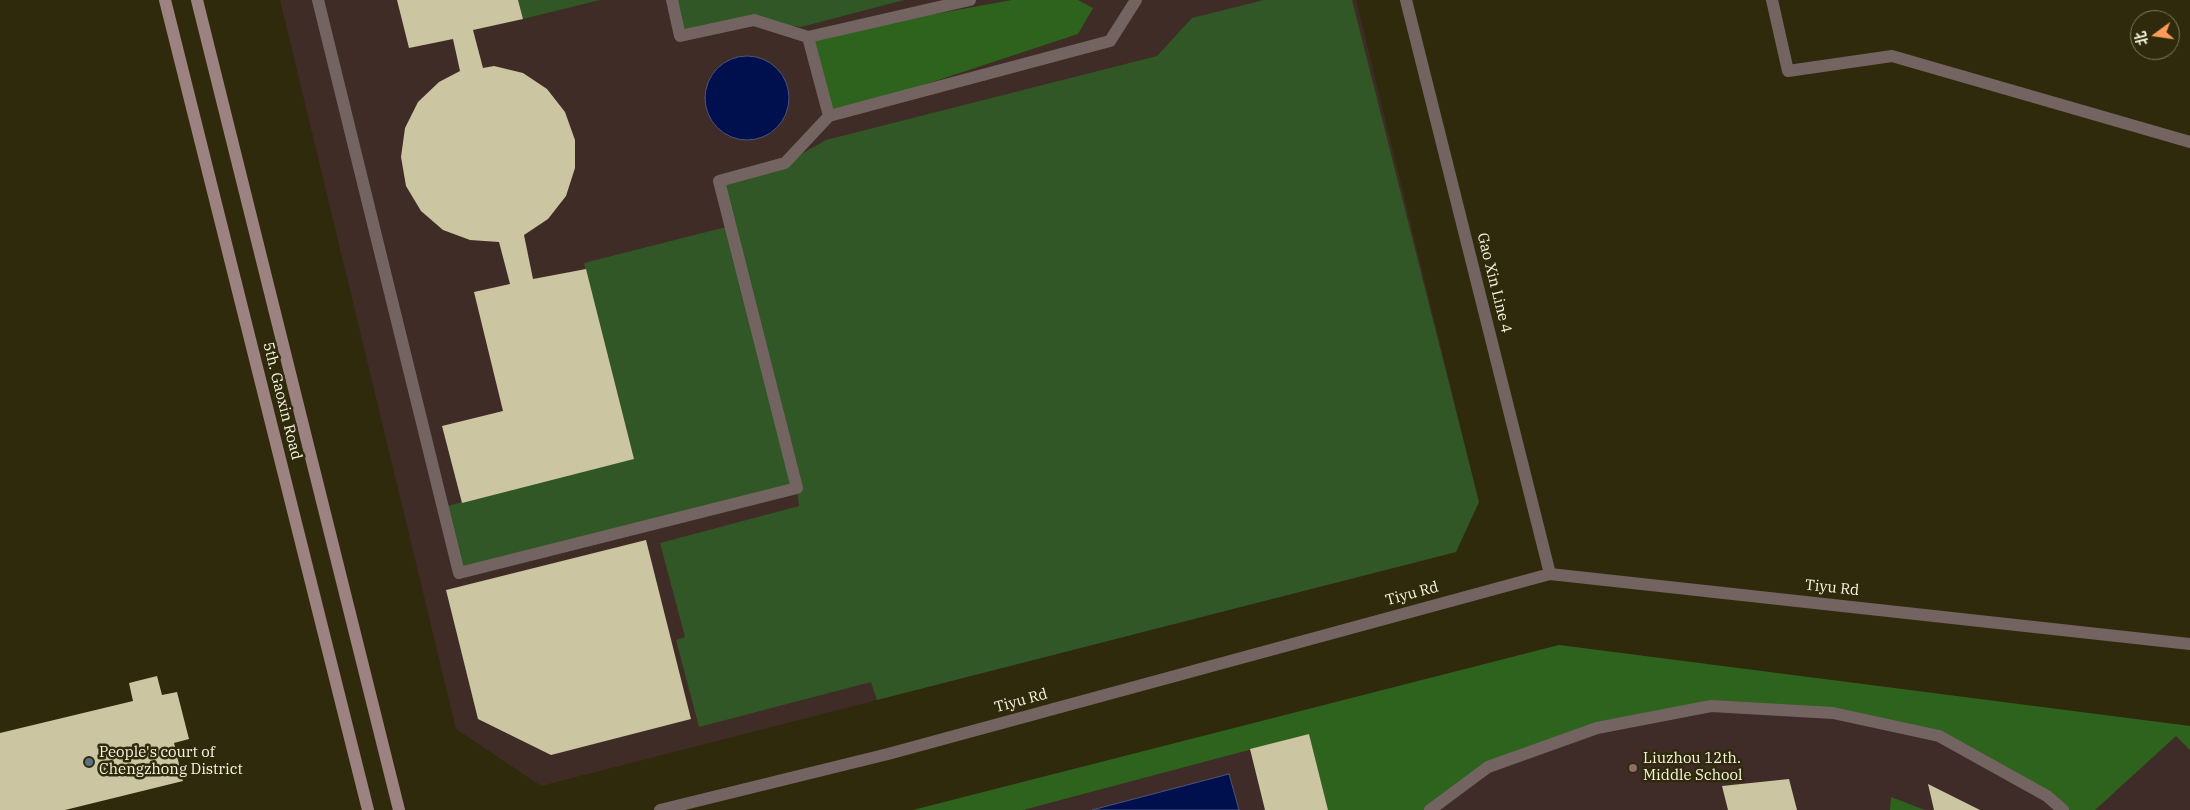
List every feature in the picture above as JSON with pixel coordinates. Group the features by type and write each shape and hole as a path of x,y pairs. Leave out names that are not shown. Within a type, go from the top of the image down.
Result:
{"main road":[{"name":"5th. Gaoxin Road","path":"165,0 368,810"},
{"name":"5th. Gaoxin Road","path":"197,0 399,810"}],"street":[{"path":"318,0 459,573 797,488 719,181 785,163 829,116 1110,41 1136,0"},
{"path":"672,0 680,36 754,20 808,38 970,0"},
{"name":"Gao Xin Line 4","path":"1406,0 1550,574"},
{"path":"1772,0 1788,71 1892,56 2190,142"},
{"path":"808,38 829,116"},
{"name":"Tiyu Rd","path":"660,810 888,754 1550,574 2190,644"},
{"path":"1430,810 1488,767 1597,728 1710,706 1833,713 1939,736 2048,796 2063,810"}],"shaded area":[{"path":"280,0 1356,0 1479,502 1456,552 541,786 456,729"},
{"path":"747,56 763,59 777,68 786,82 789,98 786,114 777,128 763,137 747,140 731,137 717,128 708,114 705,98 708,82 717,68 731,59"},
{"name":"Liuzhou 12th. Middle School","path":"1559,645 2190,726 2190,810 913,810"},
{"path":"1229,774 1239,810 1092,810"}],"green space":[{"path":"518,0 600,0 523,19"},
{"path":"671,0 904,0 801,27 754,20 680,36"},
{"path":"1012,0 1078,0 1093,8 1078,34 829,116 808,37"},
{"path":"1264,0 1352,0 1479,502 1456,552 877,700 871,682 699,727 676,640 685,637 660,543 799,506 797,489 459,573 443,507 633,459 584,263 730,226 719,181 785,163 826,140 1157,56 1192,18"},
{"path":"1559,645 2190,726 2190,750 2176,736 2095,810 2063,810 1939,736 1833,713 1711,706 1597,728 1488,767 1430,810 1328,810 1309,734 1023,810 913,810"},
{"path":"1891,797 1925,810 1890,810"}],"building":[{"path":"397,0 518,0 523,19 473,30 483,68 494,66 523,73 547,89 565,112 575,140 575,168 566,196 548,219 524,235 533,279 586,269 634,459 462,503 442,426 503,411 474,292 510,284 499,242 470,240 443,230 421,211 406,186 401,157 405,128 418,102 439,82 460,71 453,39 409,48"},
{"path":"646,540 691,719 551,755 478,719 446,590"},
{"name":"People's court of Chengzhong District","path":"157,676 162,695 177,692 189,739 174,743 183,781 65,810 0,810 0,733 133,701 129,683"},
{"path":"1309,734 1328,810 1265,810 1250,749"},
{"path":"1789,779 1797,810 1728,810 1722,786"},
{"path":"1928,784 1980,810 1934,810"}],"place":[{"name":"People's court of Chengzhong District","path":"89,762"},
{"name":"Liuzhou 12th. Middle School","path":"1633,768"}]}
